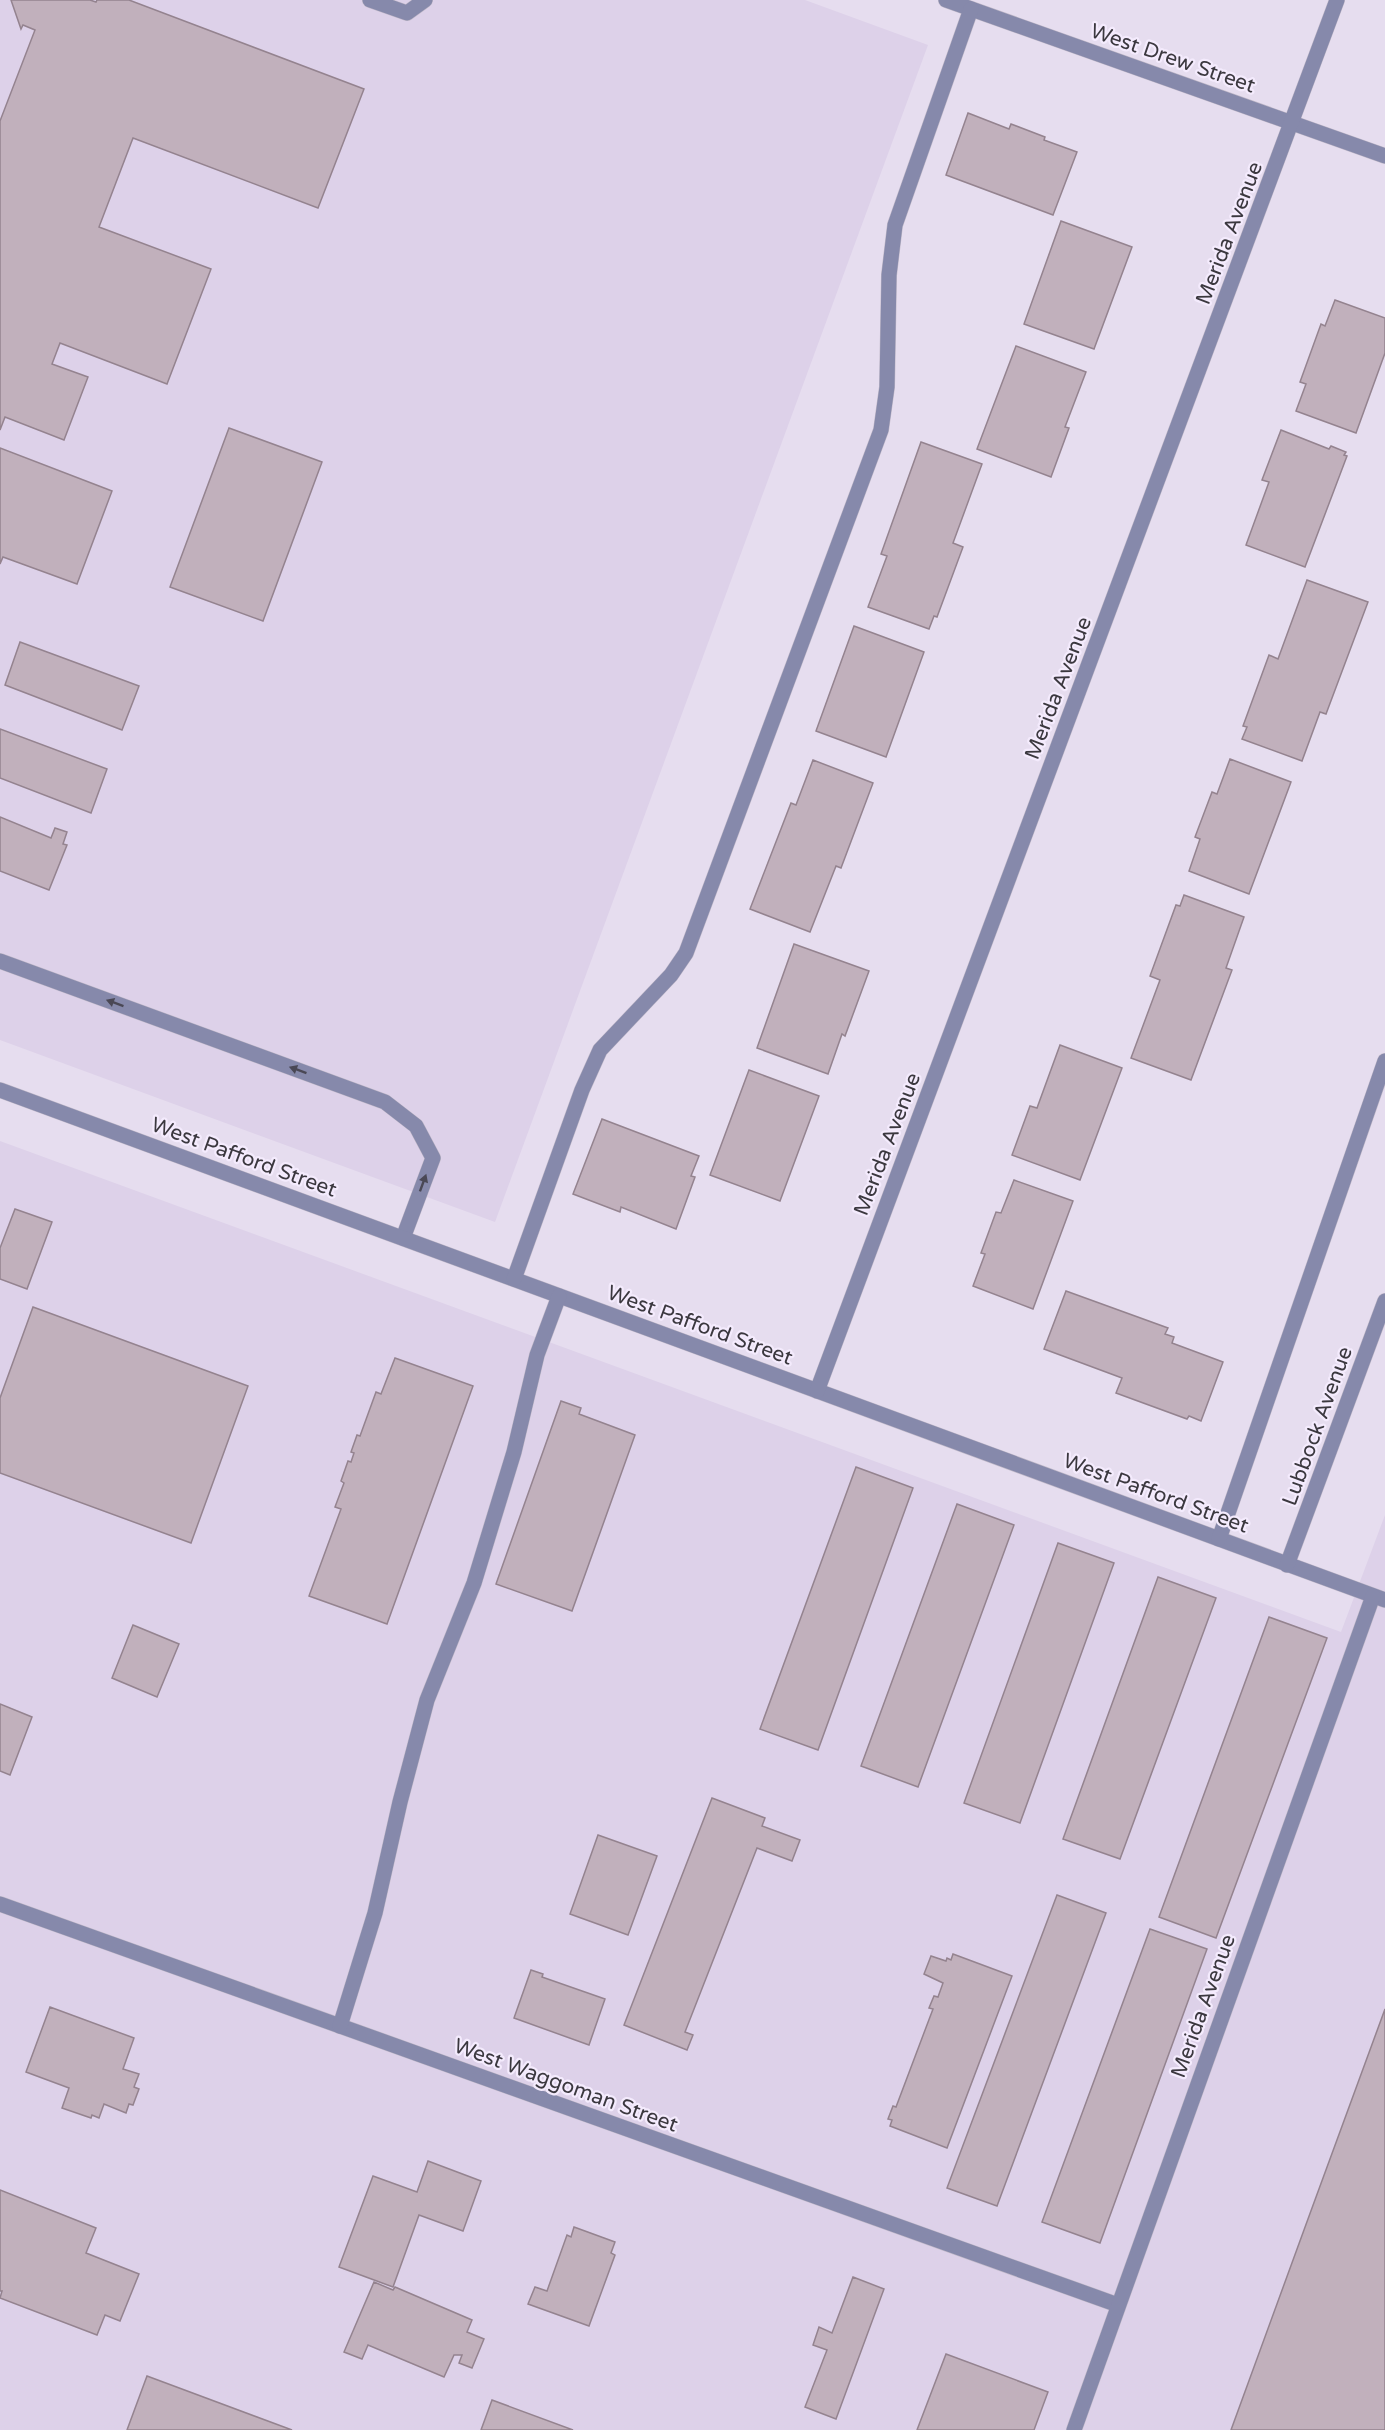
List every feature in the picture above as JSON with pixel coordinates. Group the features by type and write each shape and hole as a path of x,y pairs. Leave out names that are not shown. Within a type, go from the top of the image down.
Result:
{"street":[{"path":"370,0 407,13 425,0"},
{"name":"West Drew Street","path":"946,0 1385,156"},
{"name":"Merida Avenue","path":"817,1391 1337,0"},
{"path":"513,1279 582,1090 600,1050 671,975 686,953 881,430 887,387 889,275 895,225 971,9"},
{"path":"0,961 385,1102 416,1126 433,1158 403,1238"},
{"path":"1219,1539 1385,1061"},
{"name":"West Pafford Street","path":"0,1090 1379,1598"},
{"path":"340,2026 375,1913 400,1802 427,1700 474,1583 514,1452 537,1355 559,1296"},
{"name":"Lubbock Avenue","path":"1287,1565 1385,1301"},
{"name":"Merida Avenue","path":"1074,2430 1379,1598"},
{"name":"West Waggoman Street","path":"0,1904 1118,2305"}],"shaded area":[{"path":"0,0 805,0 928,45 495,1222 0,1040"},
{"path":"0,1141 1341,1632 1385,1515 1385,2430 0,2430"}],"building":[{"path":"11,0 90,0 96,2 97,0 129,0 364,89 318,208 133,138 99,227 211,269 167,384 60,343 52,364 88,377 64,440 5,417 0,430 0,121 35,30 23,25 21,29"},
{"path":"968,113 1009,129 1011,124 1045,137 1044,140 1077,152 1053,215 946,175"},
{"path":"1061,221 1132,247 1094,349 1024,324"},
{"path":"1335,300 1385,318 1385,353 1356,433 1296,411 1306,384 1300,382 1321,324 1325,326"},
{"path":"1016,346 1086,372 1065,427 1069,428 1051,477 977,449"},
{"path":"229,428 322,462 263,621 170,587"},
{"path":"1281,430 1329,449 1331,446 1346,452 1344,455 1347,456 1305,567 1246,545 1269,482 1262,480"},
{"path":"921,442 982,464 953,543 963,547 937,617 934,616 929,629 868,607 887,556 881,554"},
{"path":"0,448 112,491 77,584 3,557 0,564"},
{"path":"1307,580 1368,602 1326,714 1320,712 1302,761 1242,739 1247,727 1243,726 1269,655 1278,659"},
{"path":"854,626 924,652 886,757 816,731"},
{"path":"20,642 139,686 122,730 5,685"},
{"path":"0,729 107,769 91,813 0,778"},
{"path":"1230,759 1291,782 1249,894 1189,871 1200,839 1195,837 1212,792 1217,794"},
{"path":"813,760 873,783 841,868 836,866 810,932 750,909 791,803 796,805"},
{"path":"0,817 51,838 55,828 67,832 63,844 67,845 49,890 0,871"},
{"path":"1184,895 1244,917 1226,968 1232,970 1191,1080 1131,1058 1160,980 1150,976 1176,905 1180,906"},
{"path":"794,944 869,971 828,1074 757,1048"},
{"path":"1060,1045 1122,1068 1080,1180 1012,1155 1030,1106 1037,1108"},
{"path":"749,1070 819,1096 780,1201 710,1175"},
{"path":"602,1119 699,1156 691,1176 695,1177 676,1229 621,1207 620,1212 573,1194"},
{"path":"1014,1180 1073,1201 1033,1309 973,1286 985,1254 981,1253 996,1212 1001,1213"},
{"path":"15,1209 52,1222 27,1289 0,1279 0,1248"},
{"path":"1066,1291 1168,1328 1165,1334 1174,1337 1172,1343 1223,1362 1201,1421 1189,1416 1187,1419 1116,1393 1122,1378 1044,1349"},
{"path":"33,1307 248,1386 191,1543 0,1473 0,1398"},
{"path":"395,1358 473,1386 387,1624 309,1596 341,1509 335,1507 344,1483 341,1481 348,1461 351,1462 354,1453 351,1452 357,1435 360,1436 376,1392 381,1394"},
{"path":"561,1401 581,1408 579,1414 635,1435 572,1611 496,1584"},
{"path":"856,1467 913,1488 818,1750 760,1729"},
{"path":"957,1504 1014,1525 918,1787 861,1766"},
{"path":"1058,1543 1114,1563 1020,1823 964,1803"},
{"path":"1158,1577 1216,1598 1120,1859 1063,1839"},
{"path":"1269,1617 1327,1638 1216,1938 1159,1917"},
{"path":"133,1625 179,1644 157,1697 112,1678"},
{"path":"0,1704 32,1717 10,1775 0,1771"},
{"path":"712,1798 765,1818 762,1826 800,1840 792,1861 757,1848 685,2032 693,2035 687,2050 624,2025"},
{"path":"598,1835 657,1856 628,1935 570,1914"},
{"path":"1057,1895 1106,1913 997,2206 947,2188"},
{"path":"1150,1929 1207,1949 1100,2243 1042,2222"},
{"path":"953,1954 1012,1976 947,2148 890,2126 892,2120 888,2119 893,2106 896,2107 933,2009 929,2008 934,1996 938,1997 943,1983 924,1974 931,1956 946,1961 947,1958 951,1960"},
{"path":"531,1970 543,1974 542,1977 605,1999 589,2045 514,2018"},
{"path":"50,2007 134,2038 123,2069 139,2074 134,2087 139,2089 133,2105 129,2104 126,2113 104,2104 99,2118 92,2115 91,2118 62,2108 69,2088 26,2072"},
{"path":"1385,2009 1385,2430 1231,2430 1312,2208"},
{"path":"428,2161 481,2181 463,2231 419,2215 393,2287 339,2267 373,2176 417,2192"},
{"path":"0,2190 96,2228 86,2253 139,2274 120,2321 105,2315 97,2335 0,2298 2,2291 0,2291"},
{"path":"574,2227 615,2242 611,2253 615,2255 589,2326 528,2304 535,2287 547,2291 567,2235 571,2237"},
{"path":"853,2277 884,2289 836,2419 805,2407 827,2350 813,2345 819,2327 832,2333"},
{"path":"374,2282 393,2290 395,2287 472,2320 467,2332 484,2339 472,2368 459,2363 462,2355 454,2355 444,2377 368,2345 362,2359 344,2352"},
{"path":"946,2354 1048,2392 1034,2430 917,2430"},
{"path":"147,2376 292,2430 127,2430"},
{"path":"492,2400 573,2430 481,2430"}]}
